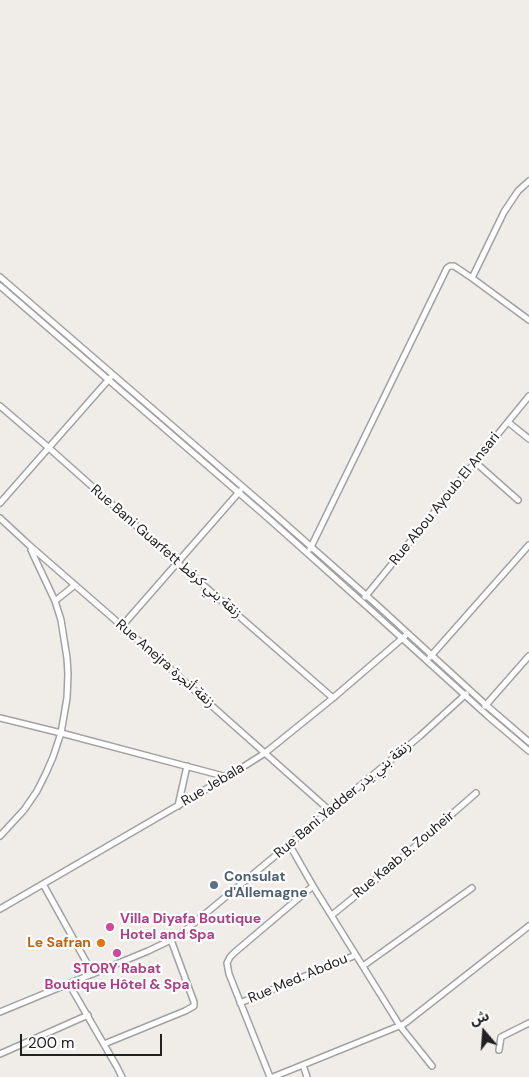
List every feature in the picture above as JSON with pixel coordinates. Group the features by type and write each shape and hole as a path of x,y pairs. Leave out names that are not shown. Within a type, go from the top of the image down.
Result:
{"street":[{"path":"472,278 504,212 518,192 529,181"},
{"path":"307,553 447,268 454,266 529,320"},
{"path":"0,277 311,547 529,742"},
{"path":"0,286 362,601 481,710 529,751"},
{"path":"0,503 113,375"},
{"name":"Rue Abou Ayoub El Ansari","path":"362,601 529,396"},
{"name":"Rue Bani Guarfett زنقة بني كرفط","path":"0,406 333,698"},
{"path":"508,422 529,439"},
{"path":"475,462 518,500"},
{"path":"122,626 243,488"},
{"name":"Rue Anejra زنقة أنجرة","path":"0,518 329,810"},
{"path":"0,836 24,810 37,791 54,757 67,698 68,674 61,620 55,601 29,545"},
{"path":"426,660 529,545"},
{"path":"55,601 75,585"},
{"name":"Rue Jebala","path":"0,909 178,806 265,753 408,634"},
{"path":"481,710 529,656"},
{"name":"Rue Bani Yadder زنقة بني يدر","path":"0,1012 148,952 189,928 420,736 470,690"},
{"path":"0,718 61,732 227,777"},
{"path":"178,806 187,766"},
{"name":"Rue Kaab B. Zouheir","path":"332,915 396,863 476,793"},
{"name":"Rue Med. Abdou","path":"289,844 400,1026 432,1066"},
{"path":"43,884 93,974"},
{"path":"313,886 236,952 229,959 227,965 240,1003 271,1077 400,1026 529,926"},
{"path":"363,966 472,888"},
{"path":"104,1044 194,1006 171,940"},
{"name":"Rue Med. Abdou","path":"240,1003 356,955"},
{"path":"69,984 122,1077"},
{"path":"0,1054 88,1016"},
{"path":"499,1050 501,1037 529,1023"},
{"path":"303,1065 307,1077"}],"place":[{"name":"Consulat d'Allemagne","path":"214,885"},
{"name":"Villa Diyafa Boutique Hotel and Spa","path":"110,927"},
{"name":"Le Safran","path":"101,943"},
{"name":"STORY Rabat Boutique Hôtel & Spa","path":"117,953"}]}
